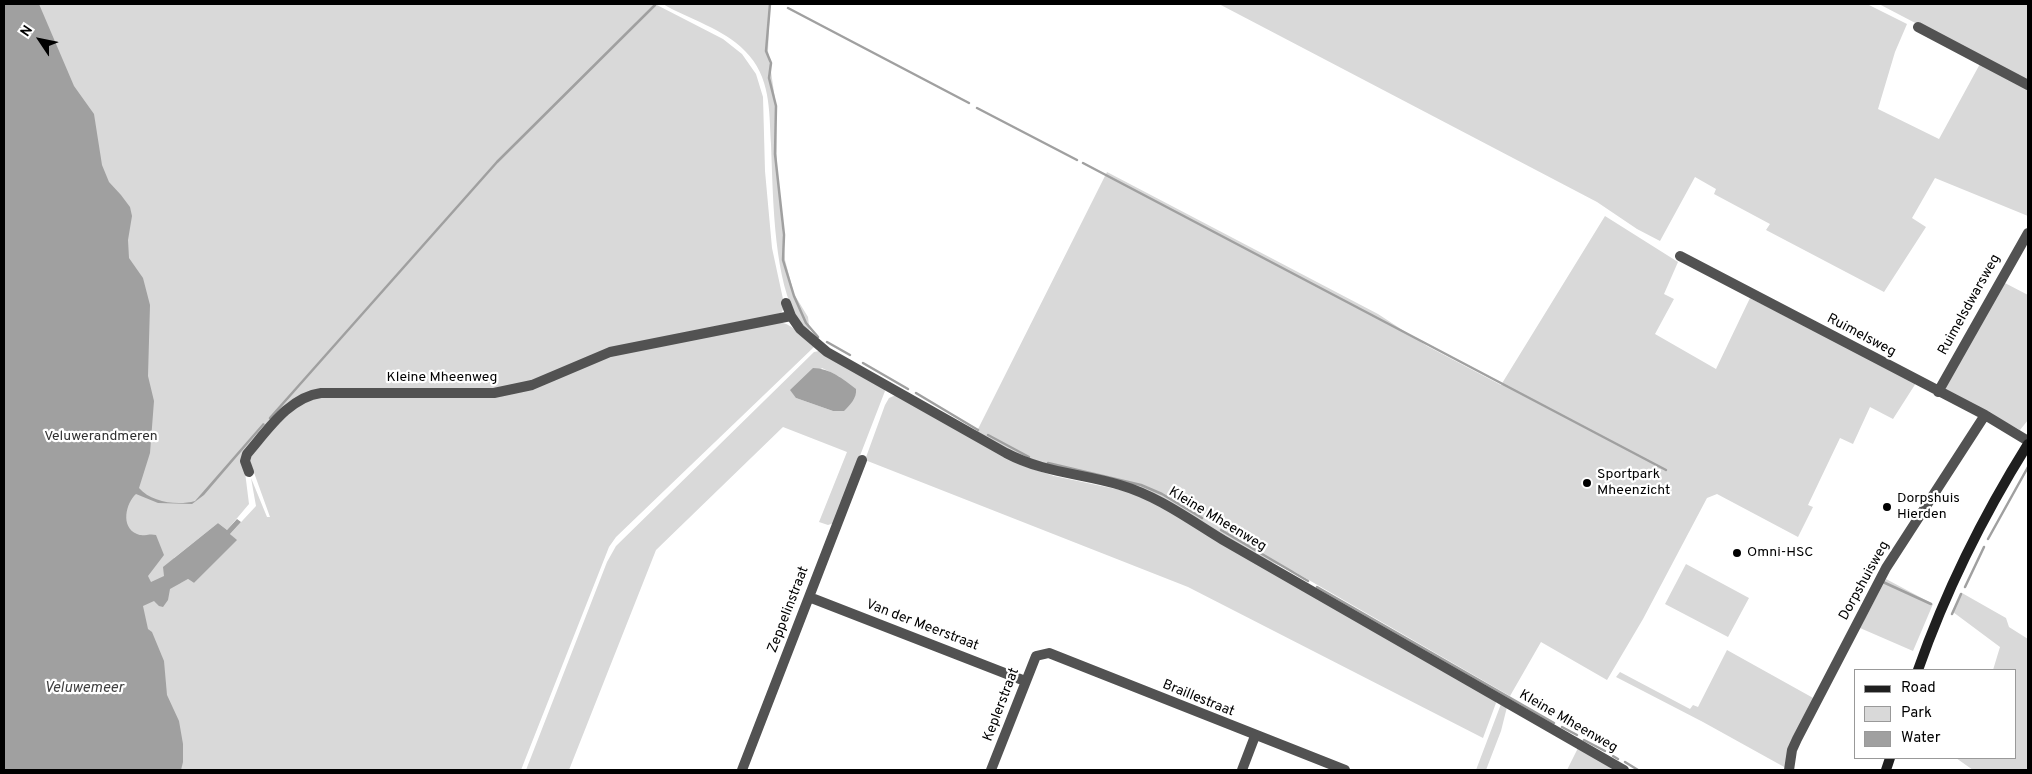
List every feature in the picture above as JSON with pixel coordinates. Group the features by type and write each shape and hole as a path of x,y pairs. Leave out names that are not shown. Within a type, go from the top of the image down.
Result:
{"main road":[{"path":"1918,669 1945,600 1972,542 1999,491 2028,443"}],"street":[{"path":"1918,27 2028,85"},
{"name":"Ruimelsdwarsweg","path":"1938,392 2028,233"},
{"name":"Ruimelsweg","path":"1680,256 1985,416 2028,443"},
{"name":"Kleine Mheenweg","path":"786,303 791,316 800,329 826,352 1006,453 1034,466 1118,484 1161,502 1230,544 1624,770"},
{"name":"Kleine Mheenweg","path":"249,472 245,461 247,454 287,410 308,395 321,393 494,393 510,391 532,385 610,352 791,316"},
{"name":"Dorpshuisweg","path":"1789,770 1792,750 1797,739 1886,568 1985,416"},
{"name":"Zeppelinstraat","path":"742,770 862,460"},
{"name":"Van der Meerstraat","path":"809,597 1026,681"},
{"name":"Keplerstraat","path":"991,770 1036,656 1042,653"},
{"name":"Braillestraat","path":"1042,653 1049,653 1345,770"},
{"path":"1242,770 1255,736"}],"green space":[{"name":"Veluwerandmeren","path":"4,4 655,4 723,39 742,54 756,74 763,97 765,171 772,248 783,299 784,308 781,313 747,322 606,350 523,384 502,390 314,391 296,399 243,456 249,504 227,530 218,523 174,558 180,583 188,579 194,583 236,540 230,534 256,506 251,478 267,517 270,517 248,456 271,427 281,418 302,403 313,398 324,395 501,396 535,386 610,354 649,348 759,323 784,323 795,329 814,347 616,537 609,547 521,770 4,770"},
{"path":"663,4 770,4 768,51 776,106 777,169 785,260 794,294 808,317 810,334 794,313 782,275 775,230 769,106 760,72 754,61 745,51 727,36"},
{"path":"1219,4 1867,4 1907,24 1895,52 1878,109 1939,139 1981,62 2028,87 2028,216 1935,178 1912,218 1926,227 1884,292 1766,230 1770,224 1714,194 1716,189 1695,177 1660,241 1637,229 1597,202"},
{"path":"1879,4 2028,4 2028,82"},
{"path":"1107,172 1378,314 1427,346 1501,385 1605,216 1678,262 1664,294 1674,299 1655,334 1716,369 1750,298 1916,383 1893,419 1870,407 1853,444 1840,438 1808,505 1813,507 1798,537 1717,494 1707,498 1643,619 1607,680 1541,642 1510,696 1295,572 1252,554 1162,499 1035,463 976,433"},
{"path":"2003,282 2028,295 2028,420 2020,430 1943,388"},
{"path":"819,351 884,388 885,391 834,523 828,525 819,522 847,452 783,427 656,550 569,770 526,770 607,562 616,546 814,352","holes":["822,368 840,377 833,411 796,398"]},
{"path":"896,395 1021,465 1054,476 1130,492 1157,504 1495,701 1496,703 1483,738 1188,587 865,460 885,405 889,398"},
{"path":"1686,564 1749,598 1728,637 1665,604"},
{"path":"1886,579 1933,604 1913,651 1860,628"},
{"path":"1962,593 2006,618 2009,627 2028,639 2028,770 1973,770 1957,759 2017,759 2017,669 1993,669 2000,647 1953,612"},
{"path":"1727,650 1815,699 1786,768 1616,677 1620,672 1690,709 1693,705 1698,707"},
{"path":"1501,704 1507,707 1501,731 1486,770 1476,770"},
{"path":"1578,748 1616,770 1567,770"}],"water":[{"name":"Veluwemeer","path":"4,4 39,4 74,86 94,114 102,165 109,182 130,207 132,216 128,240 129,258 143,278 150,305 148,376 154,401 150,453 139,488 150,497 165,502 195,501 263,423 265,424 204,495 192,504 158,503 136,494 127,509 128,526 132,531 139,535 156,535 164,555 148,576 151,582 164,576 163,567 218,523 227,530 237,519 241,522 230,534 237,540 194,583 188,579 170,589 168,600 163,607 154,601 143,606 148,629 152,632 164,661 167,695 179,721 183,744 181,770 4,770"},
{"path":"813,368 831,372 856,389 851,404 844,411 833,411 796,398 790,390"}],"waterway":[{"path":"770,4 766,51 771,63 769,78 776,106 775,154 784,235 783,260 794,296 806,323 818,337"},
{"path":"270,418 497,162 655,5"},
{"path":"788,8 969,103"},
{"path":"977,108 1077,160"},
{"path":"1083,163 1666,470"},
{"path":"827,342 850,355"},
{"path":"863,363 908,389"},
{"path":"916,393 978,430"},
{"path":"988,435 1029,457"},
{"path":"1048,463 1141,485 1162,494 1202,518"},
{"path":"1988,539 2028,467"},
{"path":"1221,530 1308,581"},
{"path":"1965,587 1984,547"},
{"path":"1883,582 1931,604"},
{"path":"1317,587 1554,723"},
{"path":"1952,614 1961,594"},
{"path":"1562,727 1577,735"},
{"path":"1584,740 1605,751"},
{"path":"1613,756 1618,759"},
{"path":"1625,762 1638,770"}],"place":[{"name":"Sportpark Mheenzicht","path":"1587,483"},
{"name":"Dorpshuis Hierden","path":"1887,507"},
{"name":"Omni-HSC","path":"1737,553"}]}
